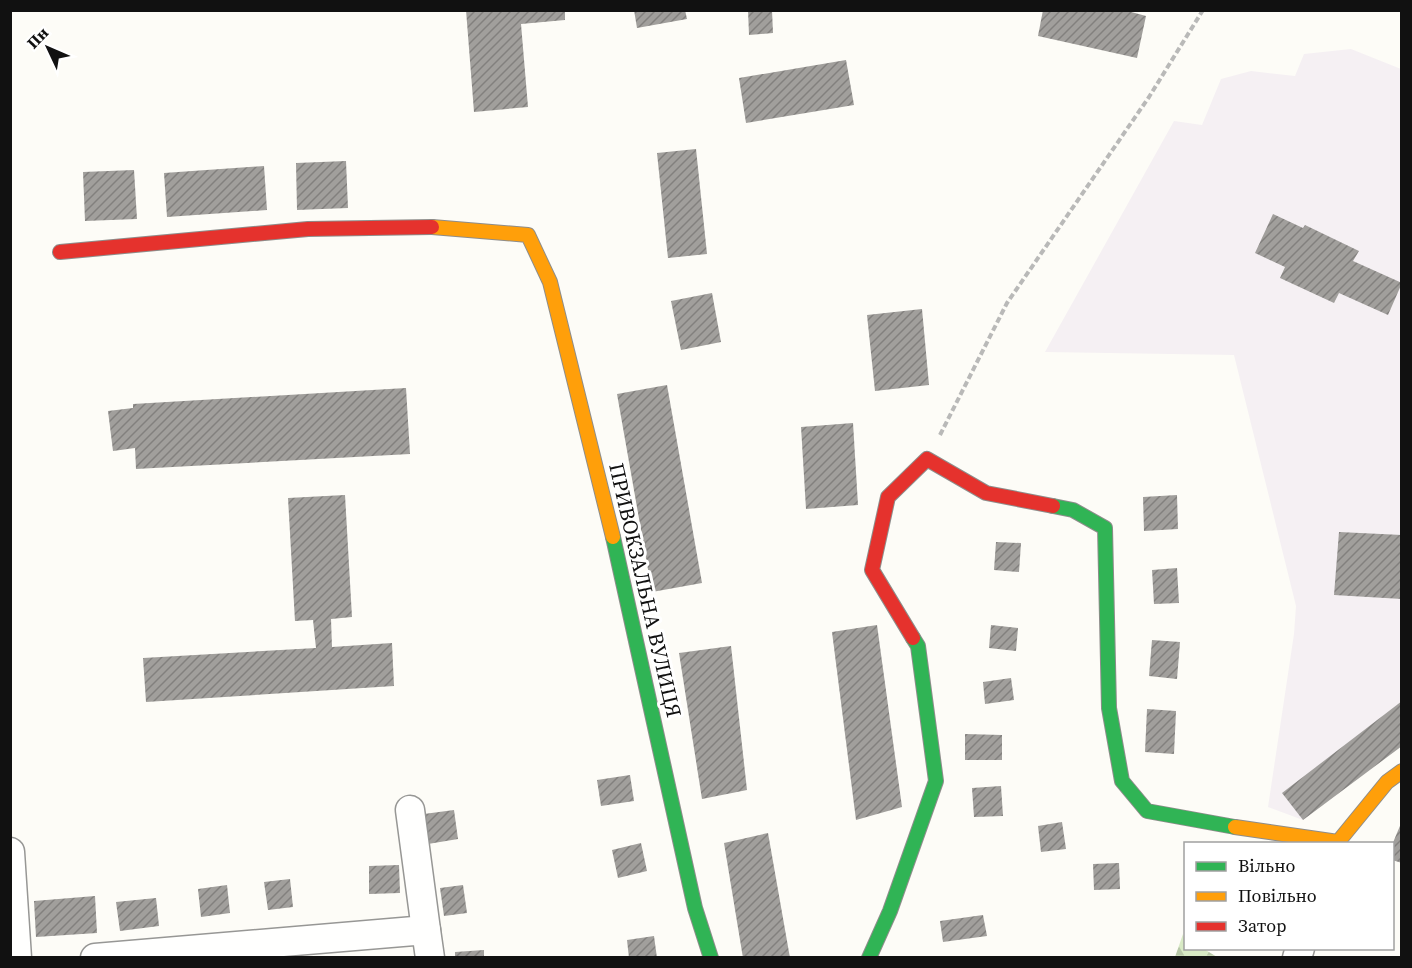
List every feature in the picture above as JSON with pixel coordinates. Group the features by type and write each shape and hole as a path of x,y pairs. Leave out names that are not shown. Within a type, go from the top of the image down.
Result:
{"street":[{"name":"ПРИВОКЗАЛЬНА ВУЛИЦЯ","path":"60,252 308,229 420,226 528,235 550,282 624,581 695,908 711,957"},
{"path":"869,957 891,911 936,781 918,646 872,570 888,497 927,459 986,493 1073,510 1106,528 1109,708 1122,782 1147,811 1272,834 1331,842"},
{"path":"1339,842 1387,782 1401,771"},
{"path":"410,810 430,957"},
{"path":"10,852 17,957"},
{"path":"95,957 426,930"}],"path":[{"path":"927,459 1007,303 1149,97 1203,10"}],"shaded area":[{"path":"1351,49 1401,69 1401,746 1303,820 1268,807 1294,634 1296,606 1234,355 1045,352 1174,121 1202,125 1221,79 1251,71 1295,76 1304,54"}],"green space":[{"path":"1183,934 1184,950 1206,950 1217,957 1175,957"}],"building":[{"path":"466,10 565,10 565,20 521,24 528,107 474,112"},
{"path":"634,10 685,10 687,19 637,28"},
{"path":"748,10 772,10 773,33 749,35"},
{"path":"1043,10 1124,10 1146,16 1137,58 1038,36"},
{"path":"846,60 854,105 746,123 739,78"},
{"path":"696,149 707,254 668,258 657,153"},
{"path":"346,161 348,208 297,210 296,163"},
{"path":"264,166 267,210 167,217 164,173"},
{"path":"134,170 137,219 85,221 83,172"},
{"path":"1273,214 1303,228 1305,225 1359,251 1353,261 1402,283 1388,315 1339,293 1334,303 1280,278 1285,267 1255,253"},
{"path":"712,293 721,342 681,350 671,301"},
{"path":"922,309 929,385 875,391 867,315"},
{"path":"667,385 702,583 652,592 617,394"},
{"path":"406,388 410,454 136,469 135,448 113,451 108,411 133,408 133,404"},
{"path":"853,423 858,505 806,509 801,427"},
{"path":"345,495 352,617 331,619 332,647 392,643 394,686 146,702 143,658 316,648 313,620 295,621 288,498"},
{"path":"1177,495 1178,529 1144,531 1143,497"},
{"path":"1339,532 1402,535 1402,599 1334,595"},
{"path":"996,542 1021,543 1019,572 994,570"},
{"path":"1177,568 1179,603 1154,604 1152,570"},
{"path":"877,625 902,807 856,820 832,632"},
{"path":"991,625 1018,628 1016,651 989,648"},
{"path":"1152,640 1180,642 1177,679 1149,676"},
{"path":"731,646 747,790 702,799 679,653"},
{"path":"1011,678 1014,700 985,704 983,682"},
{"path":"1402,701 1402,746 1303,820 1282,793"},
{"path":"1147,709 1176,711 1174,754 1145,752"},
{"path":"965,734 1002,735 1002,760 965,760"},
{"path":"630,775 634,801 601,806 597,780"},
{"path":"1001,786 1003,816 974,817 972,788"},
{"path":"454,810 458,839 428,844 424,814"},
{"path":"1402,821 1402,863 1394,861 1393,842"},
{"path":"1062,822 1066,849 1041,852 1038,826"},
{"path":"768,833 790,958 743,958 724,843"},
{"path":"641,843 647,871 618,878 612,850"},
{"path":"1119,863 1120,889 1094,890 1093,864"},
{"path":"399,865 400,893 369,894 369,866"},
{"path":"290,879 293,907 268,910 264,882"},
{"path":"227,885 230,913 201,917 198,889"},
{"path":"463,885 467,913 444,916 440,888"},
{"path":"95,896 97,933 36,937 34,901"},
{"path":"156,898 159,926 120,931 116,902"},
{"path":"983,915 987,936 943,942 940,921"},
{"path":"654,936 657,958 629,958 627,940"},
{"path":"484,950 484,958 455,958 455,952"}],"traffic: fast":[{"path":"1053,506 1073,510 1105,528 1109,708 1122,781 1147,811 1235,827"},
{"path":"613,537 695,908 711,958"},
{"path":"869,958 890,911 936,781 918,646 913,638"}],"traffic: slow":[{"path":"432,227 528,235 550,282 613,537"},
{"path":"1235,827 1338,842 1387,782 1402,771"}],"traffic: jam":[{"path":"60,252 308,229 432,227"},
{"path":"913,638 872,570 888,497 927,459 986,493 1053,506"}]}
